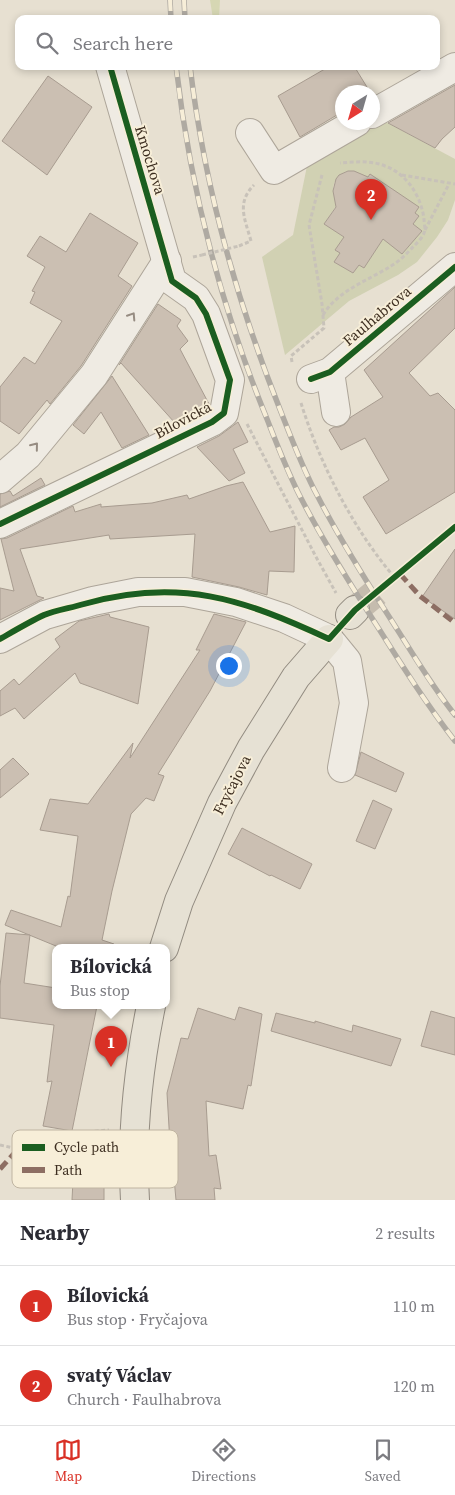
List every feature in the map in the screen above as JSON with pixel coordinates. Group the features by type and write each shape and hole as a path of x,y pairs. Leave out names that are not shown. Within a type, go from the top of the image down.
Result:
{"main road":[{"name":"Fryčajova","path":"165,944 179,901 204,841 230,788 251,749 296,677 329,639"},
{"path":"135,1128 138,1078 150,1009"}],"street":[{"path":"380,109 455,67"},
{"name":"Kmochova","path":"111,70 167,262"},
{"path":"250,133 274,170 343,130"},
{"name":"Bílovická","path":"0,524 212,422 224,413 230,380 206,314 196,298 172,281 167,262"},
{"path":"0,480 28,455 94,375 167,262"},
{"name":"Faulhabrova","path":"320,375 455,267"},
{"path":"320,375 336,412"},
{"path":"0,639 45,615 93,601 138,592 185,592 236,602 284,618 329,639 346,661 354,703 342,768"}],"path":[{"path":"337,164 360,161 385,166 402,175 455,184"},
{"path":"324,173 321,176 309,225 324,322"},
{"path":"402,175 420,200 425,230"},
{"path":"323,314 336,300 378,273 391,267 404,257 420,239 449,184"},
{"path":"202,255 251,241 242,204 246,193 254,185"},
{"path":"320,375 296,385 312,434 332,484 379,559 395,578"},
{"path":"228,397 242,415 315,555 352,612"},
{"path":"110,1130 135,1128"}],"green space":[{"path":"210,0 220,0 219,15 212,15"},
{"path":"382,120 455,159 455,200 448,220 417,262 398,275 349,301 285,355 262,257 293,235 308,161 364,130 380,130 380,121","holes":["348,171 367,178 419,207 415,213 419,216 413,224 422,231 403,253 383,239 364,268 359,265 353,273 334,262 340,253 335,250 344,237 324,224 338,203 333,191 334,184 344,172"]}],"building":[{"path":"323,70 356,70 366,85 335,85 335,116 300,137 278,96"},
{"path":"48,76 92,107 47,175 2,141"},
{"path":"455,85 455,127 435,148 388,123"},
{"path":"348,171 354,171 368,177 370,174 419,207 415,213 419,216 413,224 422,231 402,254 383,239 364,268 359,265 353,273 334,262 340,253 335,250 344,237 324,224 336,207 333,191 336,179 339,175"},
{"path":"90,213 138,243 118,276 132,286 81,366 50,404 47,400 19,434 0,421 0,387 24,357 35,364 62,321 30,303 35,292 32,291 45,267 27,256 40,236 66,252"},
{"path":"455,287 455,328 409,373 430,396 438,393 455,410 455,492 386,534 363,497 389,480 365,438 341,450 329,430 345,424 351,417 383,397 364,370"},
{"path":"158,304 181,320 177,326 188,341 180,349 209,404 175,423 121,363 119,365"},
{"path":"112,376 149,435 122,448 101,412 84,434 73,425"},
{"path":"238,422 248,442 233,449 245,473 229,481 197,447 219,436"},
{"path":"41,478 45,485 0,507 0,494 10,491 13,496"},
{"path":"243,482 270,532 295,526 294,572 269,571 267,595 192,577 195,534 110,539 109,535 20,549 37,596 44,598 0,620 0,588 14,591 1,539 7,538 73,506 75,512 101,504 101,507 152,503 187,495 189,499"},
{"path":"455,549 455,619 422,597"},
{"path":"109,614 110,617 149,627 138,704 80,683 75,673 24,719 15,708 0,716 0,691 14,679 19,685 60,647 55,639 79,621"},
{"path":"214,614 246,622 210,691 158,774 164,776 154,801 146,798 131,814 102,940 114,944 52,944 5,925 11,910 61,927 68,896 70,897 78,836 40,830 50,799 88,804 133,743 130,758 200,650 196,650"},
{"path":"361,752 404,773 396,792 355,775"},
{"path":"13,758 29,774 0,798 0,770"},
{"path":"373,800 392,809 375,849 356,841"},
{"path":"242,828 312,864 300,889 228,854"},
{"path":"6,933 30,935 24,983 52,987 52,1009 96,1009 72,1130 43,1126 52,1081 47,1082 54,1025 0,1018 0,986"},
{"path":"239,1007 262,1014 251,1086 248,1085 243,1109 206,1101 209,1156 216,1155 221,1189 214,1188 215,1200 176,1200 175,1188 178,1188 178,1130 169,1130 167,1093 181,1038 188,1039 198,1008 235,1020"},
{"path":"431,1011 455,1018 455,1055 421,1046"},
{"path":"276,1013 315,1023 315,1021 352,1032 353,1025 401,1039 391,1066 271,1031"},
{"path":"73,1188 104,1188 104,1200 72,1200"}],"tunnel":[{"path":"355,610 378,591"}],"railway":[{"path":"170,0 171,15"},
{"path":"184,0 185,15"},
{"path":"177,70 182,111 199,201 222,290 250,377 284,461 321,535 416,686 455,741"},
{"path":"191,70 204,155 224,242 250,328 302,465 333,526 351,556 420,666 455,715"}],"marked path":[{"path":"400,574 420,596 455,623"},
{"path":"0,1169 12,1156"}],"cycle path":[{"path":"0,524 212,422 224,413 230,380 206,314 196,298 172,281 111,70"},
{"path":"311,379 330,372 455,267"},
{"path":"0,639 53,612 118,596 150,592 210,596 239,603 329,639 355,610 455,527"}],"place":[{"name":"svatý Václav","path":"371,220"},
{"name":"Bílovická","path":"111,1067"}]}
